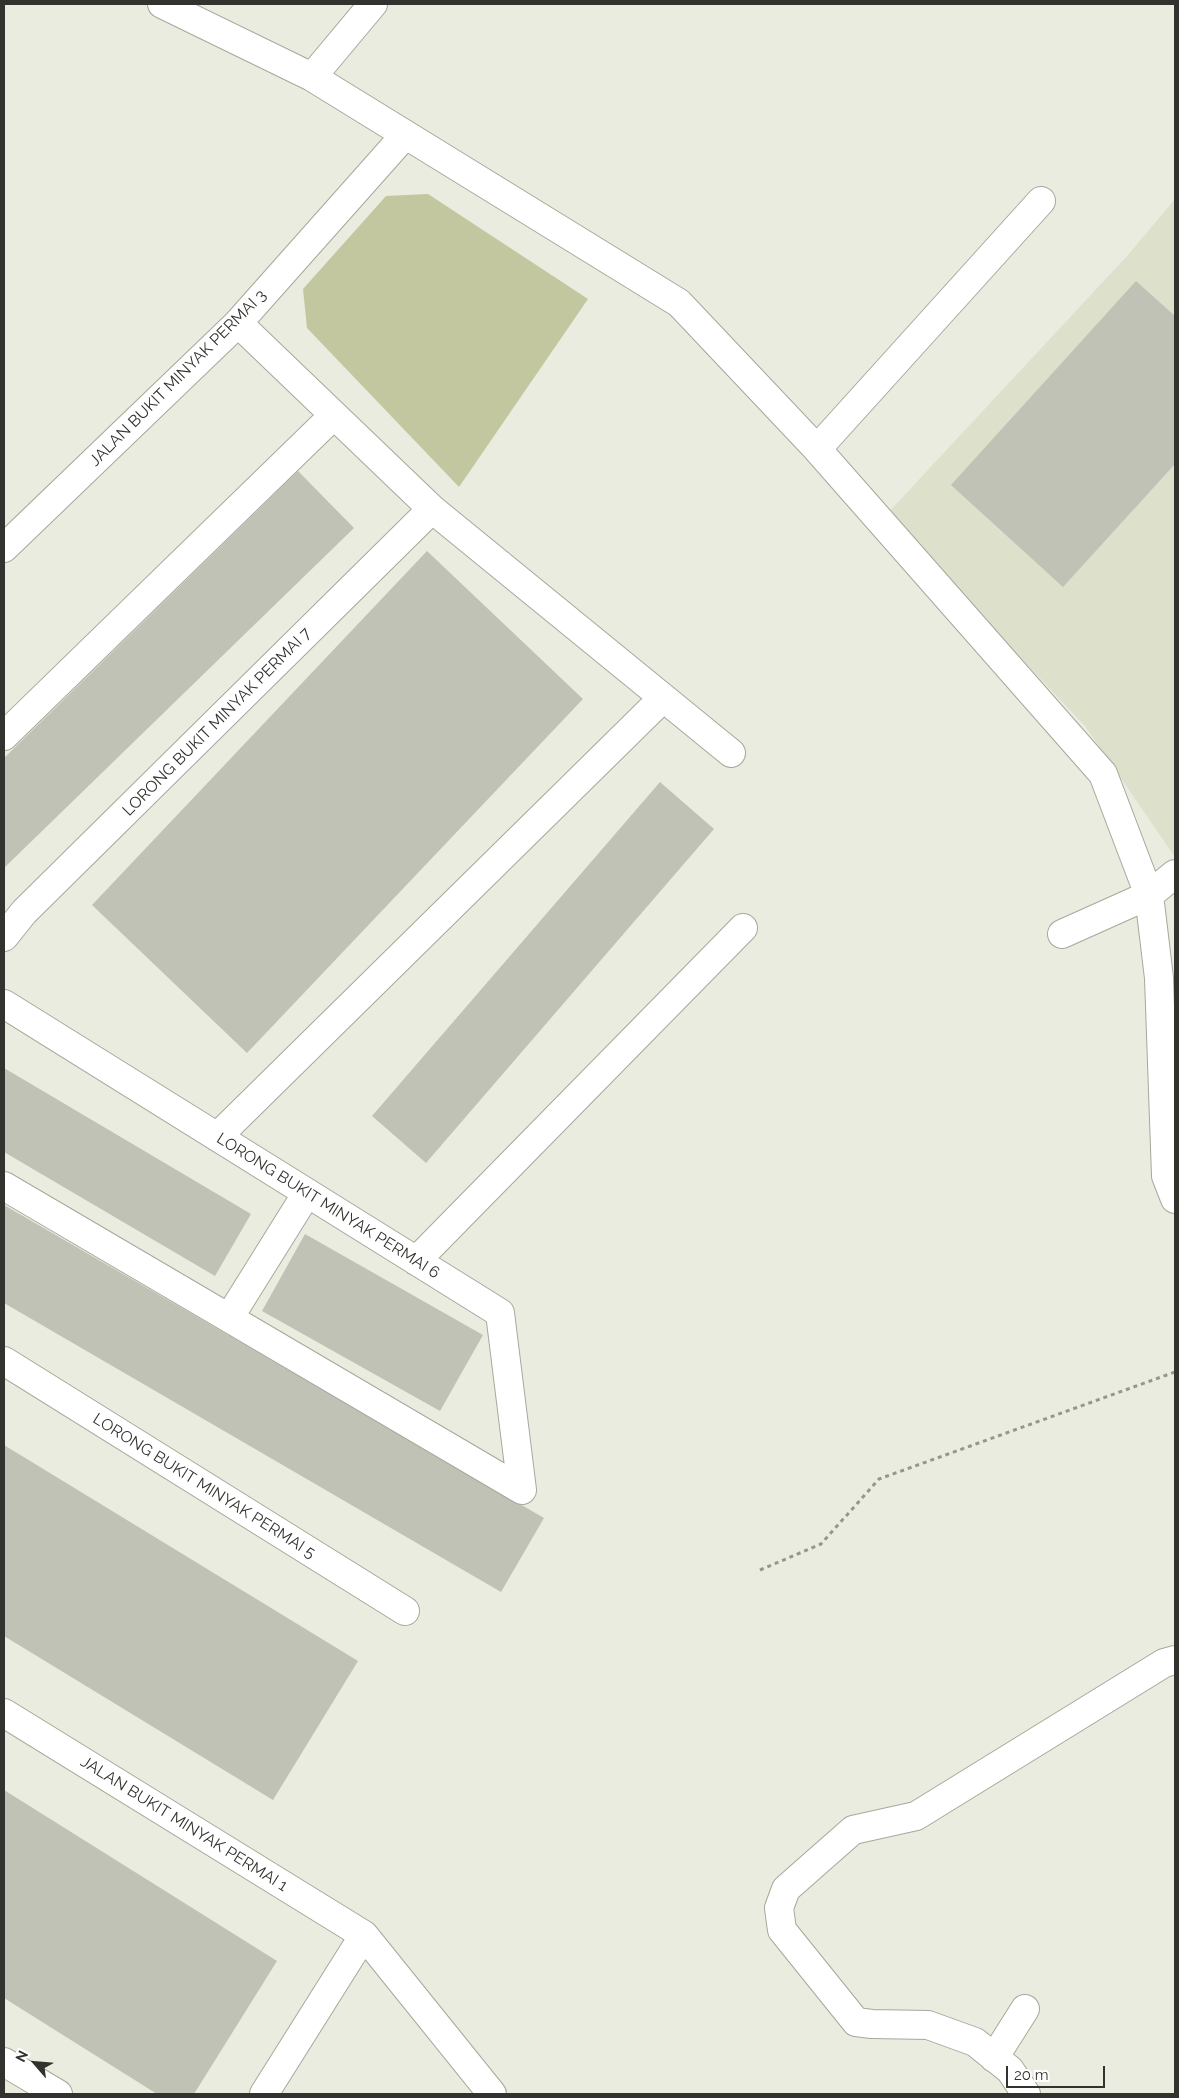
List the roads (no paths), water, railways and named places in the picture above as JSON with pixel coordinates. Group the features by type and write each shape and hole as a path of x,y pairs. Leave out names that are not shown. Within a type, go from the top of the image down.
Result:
{"street":[{"path":"162,4 312,77 679,304 817,449 1103,774 1149,894 1159,978 1166,1176 1175,1199"},
{"path":"312,77 373,4"},
{"name":"JALAN BUKIT MINYAK PERMAI 3","path":"4,548 238,323 406,135"},
{"path":"817,449 1041,200"},
{"path":"238,323 432,509 731,753"},
{"path":"4,736 334,415"},
{"name":"LORONG BUKIT MINYAK PERMAI 7","path":"4,937 24,912 432,509"},
{"path":"217,1137 663,698"},
{"path":"1062,934 1149,894 1175,874"},
{"path":"416,1261 743,928"},
{"name":"LORONG BUKIT MINYAK PERMAI 6","path":"4,1004 500,1313 522,1490 229,1318"},
{"path":"4,1186 229,1318 307,1193"},
{"name":"LORONG BUKIT MINYAK PERMAI 5","path":"4,1361 404,1611"},
{"path":"1026,2094 1010,2070 975,2042 928,2025 856,2022 782,1930 779,1908 786,1889 854,1830 916,1816 1164,1663 1175,1660"},
{"name":"JALAN BUKIT MINYAK PERMAI 1","path":"4,1713 364,1935 488,2092"},
{"path":"264,2094 364,1935"},
{"path":"994,2058 1026,2010"},
{"path":"4,2062 58,2094"}]}
